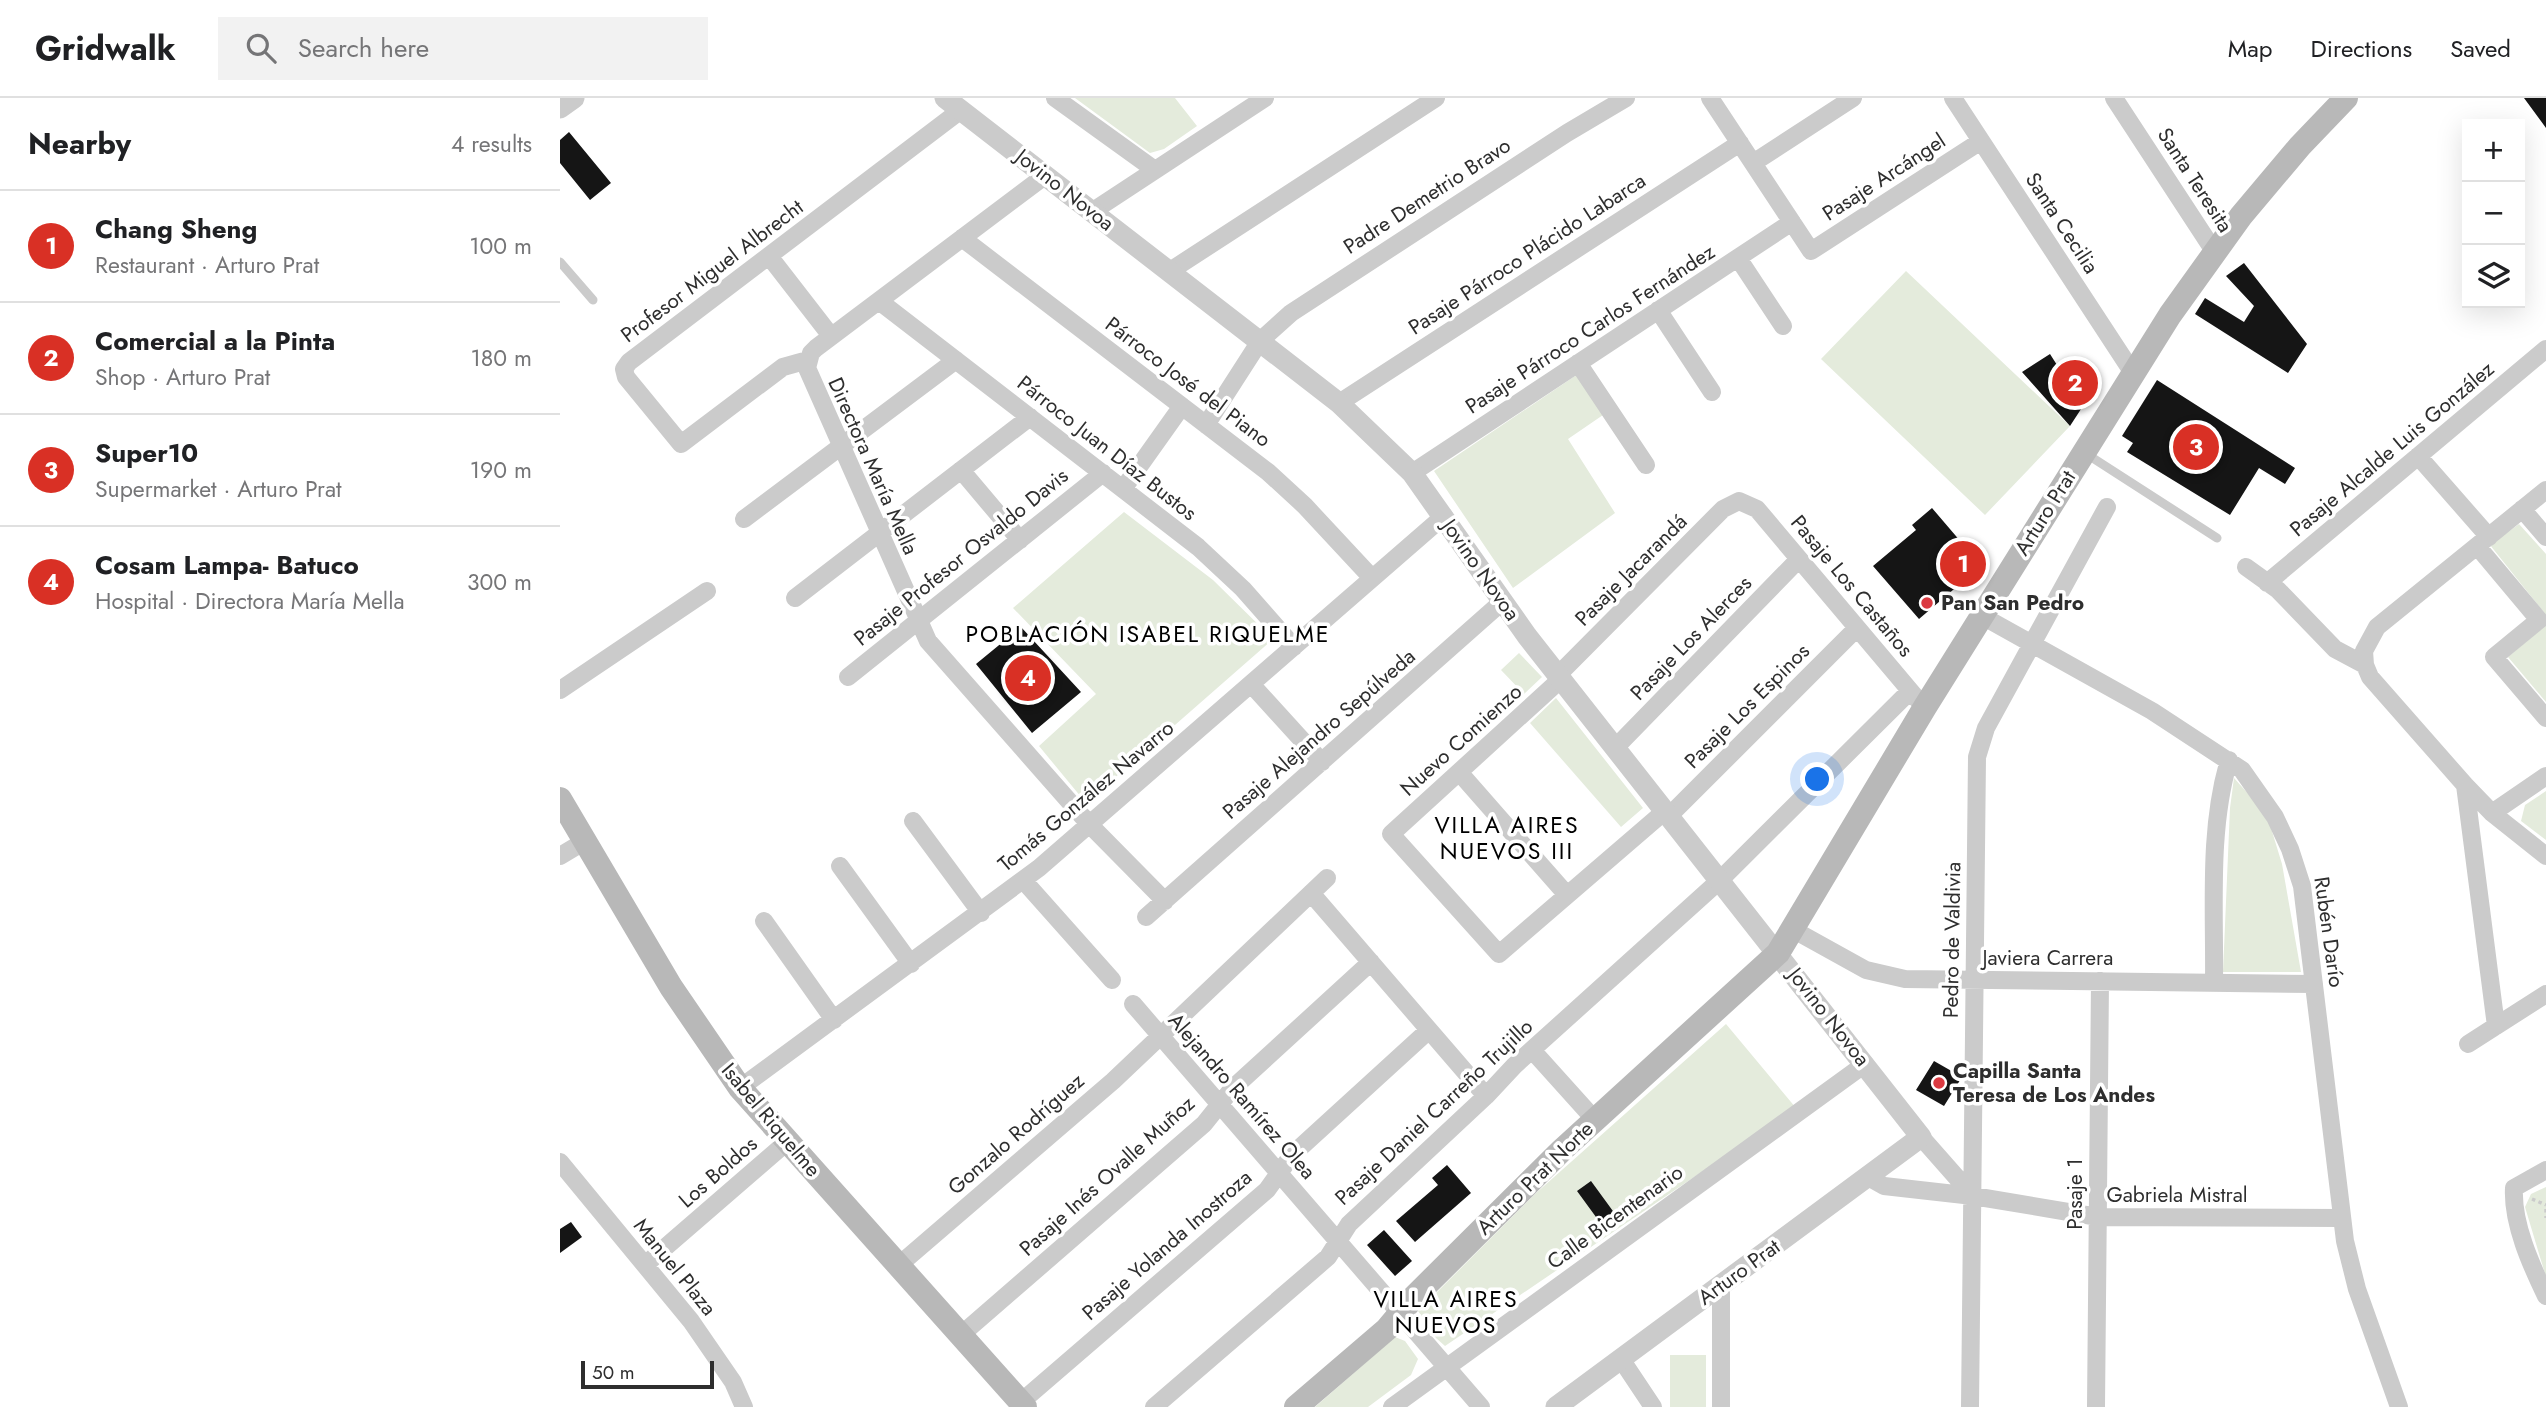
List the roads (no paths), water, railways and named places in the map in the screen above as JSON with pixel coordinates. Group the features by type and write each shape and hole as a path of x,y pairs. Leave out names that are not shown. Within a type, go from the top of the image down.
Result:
{"main road":[{"name":"Arturo Prat","path":"1778,953 1918,699 1982,616 2133,373 2214,251 2270,181 2346,98"},
{"name":"Isabel Riquelme","path":"560,799 671,987 740,1088 1023,1404"},
{"name":"Arturo Prat Norte","path":"1296,1407 1387,1329 1595,1120 1778,953"}],"street":[{"path":"560,108 574,98"},
{"path":"1055,98 1155,170"},
{"path":"1093,211 1265,98"},
{"path":"1170,271 1436,98"},
{"name":"Padre Demetrio Bravo","path":"1206,425 1260,341 1306,303 1626,98"},
{"path":"1710,98 1792,222"},
{"path":"1753,163 1853,98"},
{"name":"Santa Cecilia","path":"1953,98 2133,373"},
{"name":"Santa Teresita","path":"2114,98 2214,251"},
{"name":"Jovino Novoa","path":"953,104 1339,403 1412,473 1559,677 1921,1137"},
{"name":"Profesor Miguel Albrecht","path":"808,360 783,367 681,444 624,373 629,362 769,256 953,104"},
{"name":"Pasaje Arcángel","path":"1792,222 1811,251 1981,141"},
{"name":"Pasaje Párroco Plácido Labarca","path":"1339,403 1740,143"},
{"name":"Directora María Mella","path":"1046,175 816,348 808,360 808,375 918,621 936,652 1090,825"},
{"name":"Pasaje Párroco Carlos Fernández","path":"1412,473 1792,222"},
{"name":"Párroco José del Piano","path":"962,238 1285,488 1372,578"},
{"path":"769,256 831,336"},
{"path":"1738,258 1783,326"},
{"name":"Párroco Juan Díaz Bustos","path":"879,300 1215,561 1294,647"},
{"path":"1658,310 1712,392"},
{"name":"Pasaje Alcalde Luis González","path":"2267,583 2546,349"},
{"path":"744,519 956,360"},
{"path":"1578,363 1646,465"},
{"path":"1123,489 1182,406"},
{"path":"795,598 1030,417"},
{"path":"2418,456 2539,620 2494,657 2546,718"},
{"path":"961,470 1020,540"},
{"name":"Pasaje Profesor Osvaldo Davis","path":"848,677 1103,474"},
{"path":"2546,490 2377,627 2365,644 2365,665 2374,682 2492,813 2546,856"},
{"name":"Pasaje Los Castaños","path":"1739,501 1757,509 1918,699"},
{"name":"Pasaje Jacarandá","path":"1559,677 1723,509 1739,501"},
{"name":"Pedro de Valdivia","path":"1970,1407 1977,757 1986,728 2107,506"},
{"path":"2522,509 2546,537"},
{"name":"Tomás González Navarro","path":"740,1088 1023,880 1090,825 1444,516"},
{"name":"Pasaje Los Alerces","path":"1615,748 1800,559"},
{"path":"2246,567 2267,583 2335,649 2365,665"},
{"path":"560,690 707,591"},
{"name":"Pasaje Alejandro Sepúlveda","path":"1146,917 1503,601"},
{"name":"Rubén Darío","path":"1982,616 2152,711 2229,760 2265,799 2290,849 2302,886 2341,1218 2357,1289 2399,1407"},
{"name":"Pasaje Los Espinos","path":"1667,814 1857,628"},
{"name":"Nuevo Comienzo","path":"1559,677 1391,834 1499,954 1567,895"},
{"path":"1251,684 1322,762"},
{"name":"Pasaje Daniel Carreño Trujillo","path":"1154,1407 1328,1257 1349,1224 1532,1050 1918,699"},
{"path":"2214,983 2216,835 2220,798 2229,760"},
{"path":"1459,772 1567,895 1667,814"},
{"path":"2492,813 2546,776"},
{"path":"2465,785 2496,1026"},
{"path":"914,821 981,913"},
{"path":"1090,825 1165,901"},
{"path":"560,856 585,841"},
{"path":"840,866 911,964"},
{"name":"Gonzalo Rodríguez","path":"899,1265 1113,1081 1326,877"},
{"path":"1023,880 1112,980"},
{"path":"1311,893 1486,1096"},
{"path":"764,921 834,1020"},
{"name":"Javiera Carrera","path":"1793,929 1854,964 1878,974 1905,979 2315,984"},
{"name":"Pasaje Inés Ovalle Muñoz","path":"962,1334 1204,1124 1232,1089 1371,962"},
{"name":"Pasaje 1","path":"2096,1407 2100,981"},
{"path":"2468,1044 2546,994"},
{"name":"Alejandro Ramírez Olea","path":"1133,1004 1481,1407"},
{"name":"Pasaje Yolanda Inostroza","path":"1023,1404 1267,1189 1292,1155 1429,1030"},
{"path":"1532,1050 1595,1120"},
{"name":"Calle Bicentenario","path":"1392,1407 1865,1064"},
{"path":"1921,1137 1973,1196"},
{"name":"Arturo Prat","path":"1556,1407 1921,1137"},
{"name":"Los Boldos","path":"646,1264 787,1142"},
{"name":"Manuel Plaza","path":"560,1162 646,1264 727,1372 744,1407"},
{"path":"2546,1170 2514,1188 2516,1214 2546,1296"},
{"name":"Gabriela Mistral","path":"1868,1177 1884,1186 1973,1196 2098,1217 2341,1218"},
{"path":"1721,1285 1721,1407"},
{"path":"1621,1359 1653,1407"}],"lane":[{"path":"560,262 593,300"},
{"path":"2084,452 2217,538"}],"place":[{"name":"Comercial a la Pinta","path":"2075,383"},
{"name":"Super10","path":"2196,447"},
{"name":"Chang Sheng","path":"1963,564"},
{"name":"Pan San Pedro","path":"1927,603"},
{"name":"Cosam Lampa- Batuco","path":"1028,678"},
{"name":"Capilla Santa Teresa de Los Andes","path":"1939,1083"}],"district":[{"name":"POBLACIÓN ISABEL RIQUELME","path":"1148,634"},
{"name":"VILLA AIRES NUEVOS III","path":"1507,838"},
{"name":"VILLA AIRES NUEVOS","path":"1446,1312"}]}
